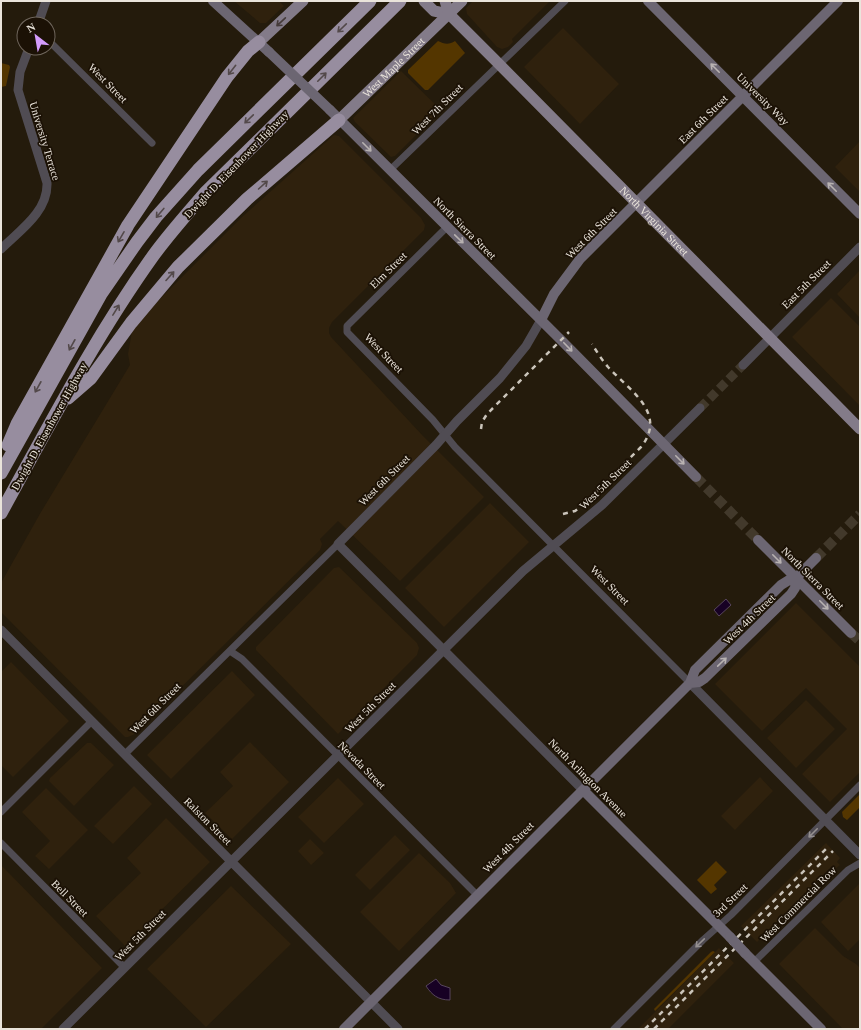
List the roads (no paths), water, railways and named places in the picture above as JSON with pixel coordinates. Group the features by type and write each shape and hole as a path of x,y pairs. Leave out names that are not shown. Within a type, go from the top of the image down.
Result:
{"highway":[{"name":"Dwight D. Eisenhower Highway","path":"1,473 93,307 119,267 147,229 198,170 370,1"},
{"name":"Dwight D. Eisenhower Highway","path":"1,513 61,404 130,288 178,223 205,193 400,1"},
{"path":"1,460 21,417 128,225 223,83 238,63 259,42"},
{"path":"61,404 91,378 160,287 188,257 247,199 339,120"}],"main road":[{"name":"North Sierra Street","path":"213,1 259,42 330,110 696,477"},
{"path":"259,42 303,1"},
{"name":"North Virginia Street","path":"424,1 434,11 448,14 500,64 860,429"},
{"path":"445,1 448,14"},
{"name":"West Maple Street","path":"339,120 462,1"},
{"name":"University Way","path":"648,1 860,214"},
{"name":"East 6th Street","path":"637,204 838,1"},
{"name":"West 6th Street","path":"541,320 554,294 570,270 637,204"},
{"name":"North Sierra Street","path":"758,540 851,633"},
{"name":"West 4th Street","path":"344,1029 690,683 695,670 782,585 788,580 796,578 816,558"},
{"name":"North Arlington Avenue","path":"583,790 821,1029"}],"street":[{"path":"41,16 46,1"},
{"name":"West 7th Street","path":"390,170 565,1"},
{"name":"West Street","path":"56,48 152,143"},
{"name":"University Terrace","path":"1,249 36,214 42,205 47,190 47,183 18,90 20,72 26,56"},
{"name":"Elm Street","path":"347,329 350,323 447,227"},
{"name":"East 5th Street","path":"770,338 860,247"},
{"name":"West 6th Street","path":"125,754 338,544 503,375 526,346 541,320"},
{"name":"West Street","path":"347,329 349,335 433,420 455,447 554,545 860,855"},
{"path":"743,365 770,338"},
{"name":"West 5th Street","path":"63,1029 523,571 602,505 700,408"},
{"name":"North Arlington Avenue","path":"338,544 583,790"},
{"name":"Ralston Street","path":"1,630 398,1029"},
{"name":"Nevada Street","path":"230,651 247,664 477,895"},
{"path":"1,812 92,721"},
{"name":"3rd Street","path":"614,1029 703,940 719,927 860,785"},
{"name":"Bell Street","path":"1,843 124,968"},
{"name":"West Commercial Row","path":"754,962 848,870 860,863"}],"tunnel":[{"path":"700,408 743,365"},
{"path":"696,477 758,540"},
{"path":"816,558 860,514"},
{"path":"851,633 860,641"}],"railway":[{"path":"481,429 482,422 487,414 569,332"},
{"path":"563,514 575,511 583,505 641,447 648,435 650,423 648,413 642,403 635,393 608,367 592,344"},
{"path":"645,1029 829,846"},
{"path":"654,1029 833,851"}]}
